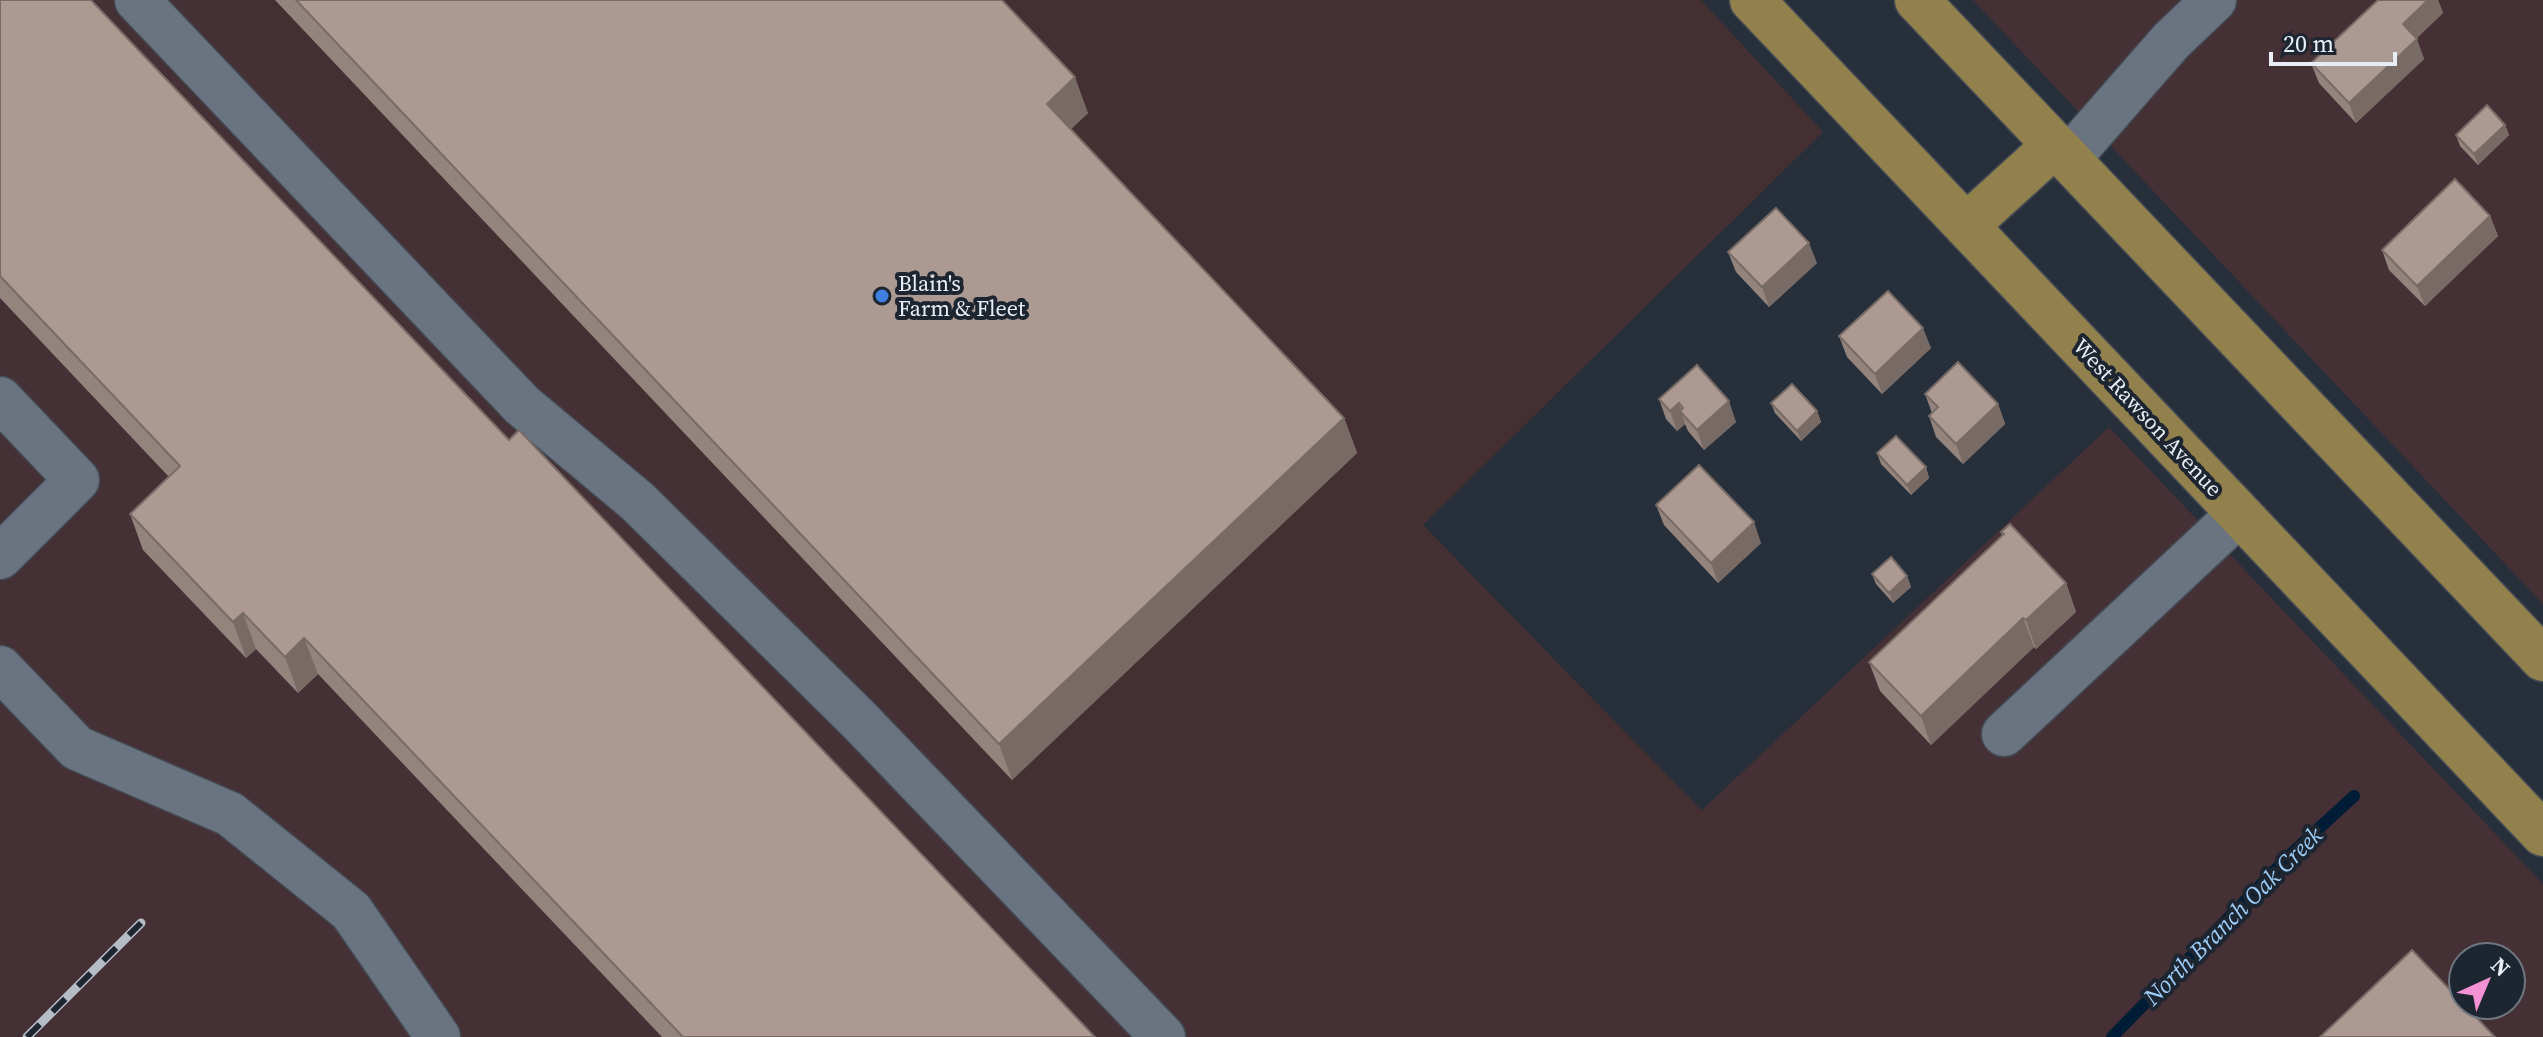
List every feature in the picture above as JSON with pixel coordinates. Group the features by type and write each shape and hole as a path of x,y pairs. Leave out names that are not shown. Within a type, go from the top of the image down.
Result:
{"main road":[{"name":"West Rawson Avenue","path":"1752,0 2543,834"},
{"path":"1917,0 2543,659"},
{"path":"1966,226 2061,152"}],"street":[{"path":"137,0 522,405 638,502 860,721 1163,1037"},
{"path":"2061,152 2214,0"},
{"path":"0,399 77,480 0,557"},
{"path":"2004,734 2239,514"},
{"path":"0,668 77,748 230,814 351,911 438,1037"}],"shaded area":[{"path":"0,0 183,0 535,374 557,352 1225,1037 0,1037"},
{"path":"183,0 1701,0 1823,132 1423,525 1923,1037 1225,1037 557,353 535,374"},
{"path":"1973,0 2543,0 2543,604"},
{"path":"2109,427 2543,884 2543,1037 1923,1037 1701,811"}],"building":[{"path":"0,0 91,0 509,440 519,430 1095,1037 683,1037 304,638 285,657 243,613 233,622 130,514 180,466 0,276"},
{"name":"Blain's Farm & Fleet","path":"296,0 1002,0 1075,77 1047,104 1344,418 999,744"},
{"path":"2378,0 2428,0 2403,24 2417,39 2349,103 2311,63"},
{"path":"2487,105 2505,125 2474,154 2456,135"},
{"path":"2455,179 2490,216 2417,286 2382,250"},
{"path":"1776,208 1809,243 1762,287 1728,252"},
{"path":"1888,291 1923,328 1875,374 1839,336"},
{"path":"1958,362 1998,404 1956,444 1929,416 1938,407 1925,394"},
{"path":"1697,365 1729,401 1697,430 1680,411 1683,408 1679,403 1670,411 1659,399"},
{"path":"1792,384 1817,411 1797,431 1771,403"},
{"path":"1896,436 1926,467 1907,485 1877,453"},
{"path":"1699,465 1754,522 1711,563 1656,505"},
{"path":"2010,524 2066,583 2026,620 2023,618 1921,716 1869,662 2004,534 2001,532"},
{"path":"1891,557 1907,576 1889,593 1872,574"},
{"path":"2412,950 2447,987 2447,1021 2480,1021 2495,1037 2320,1037"}],"waterway":[{"name":"North Branch Oak Creek","path":"2112,1037 2291,854 2354,796"}],"railway":[{"path":"27,1037 141,923"}],"place":[{"name":"Blain's Farm & Fleet","path":"882,296"}]}
